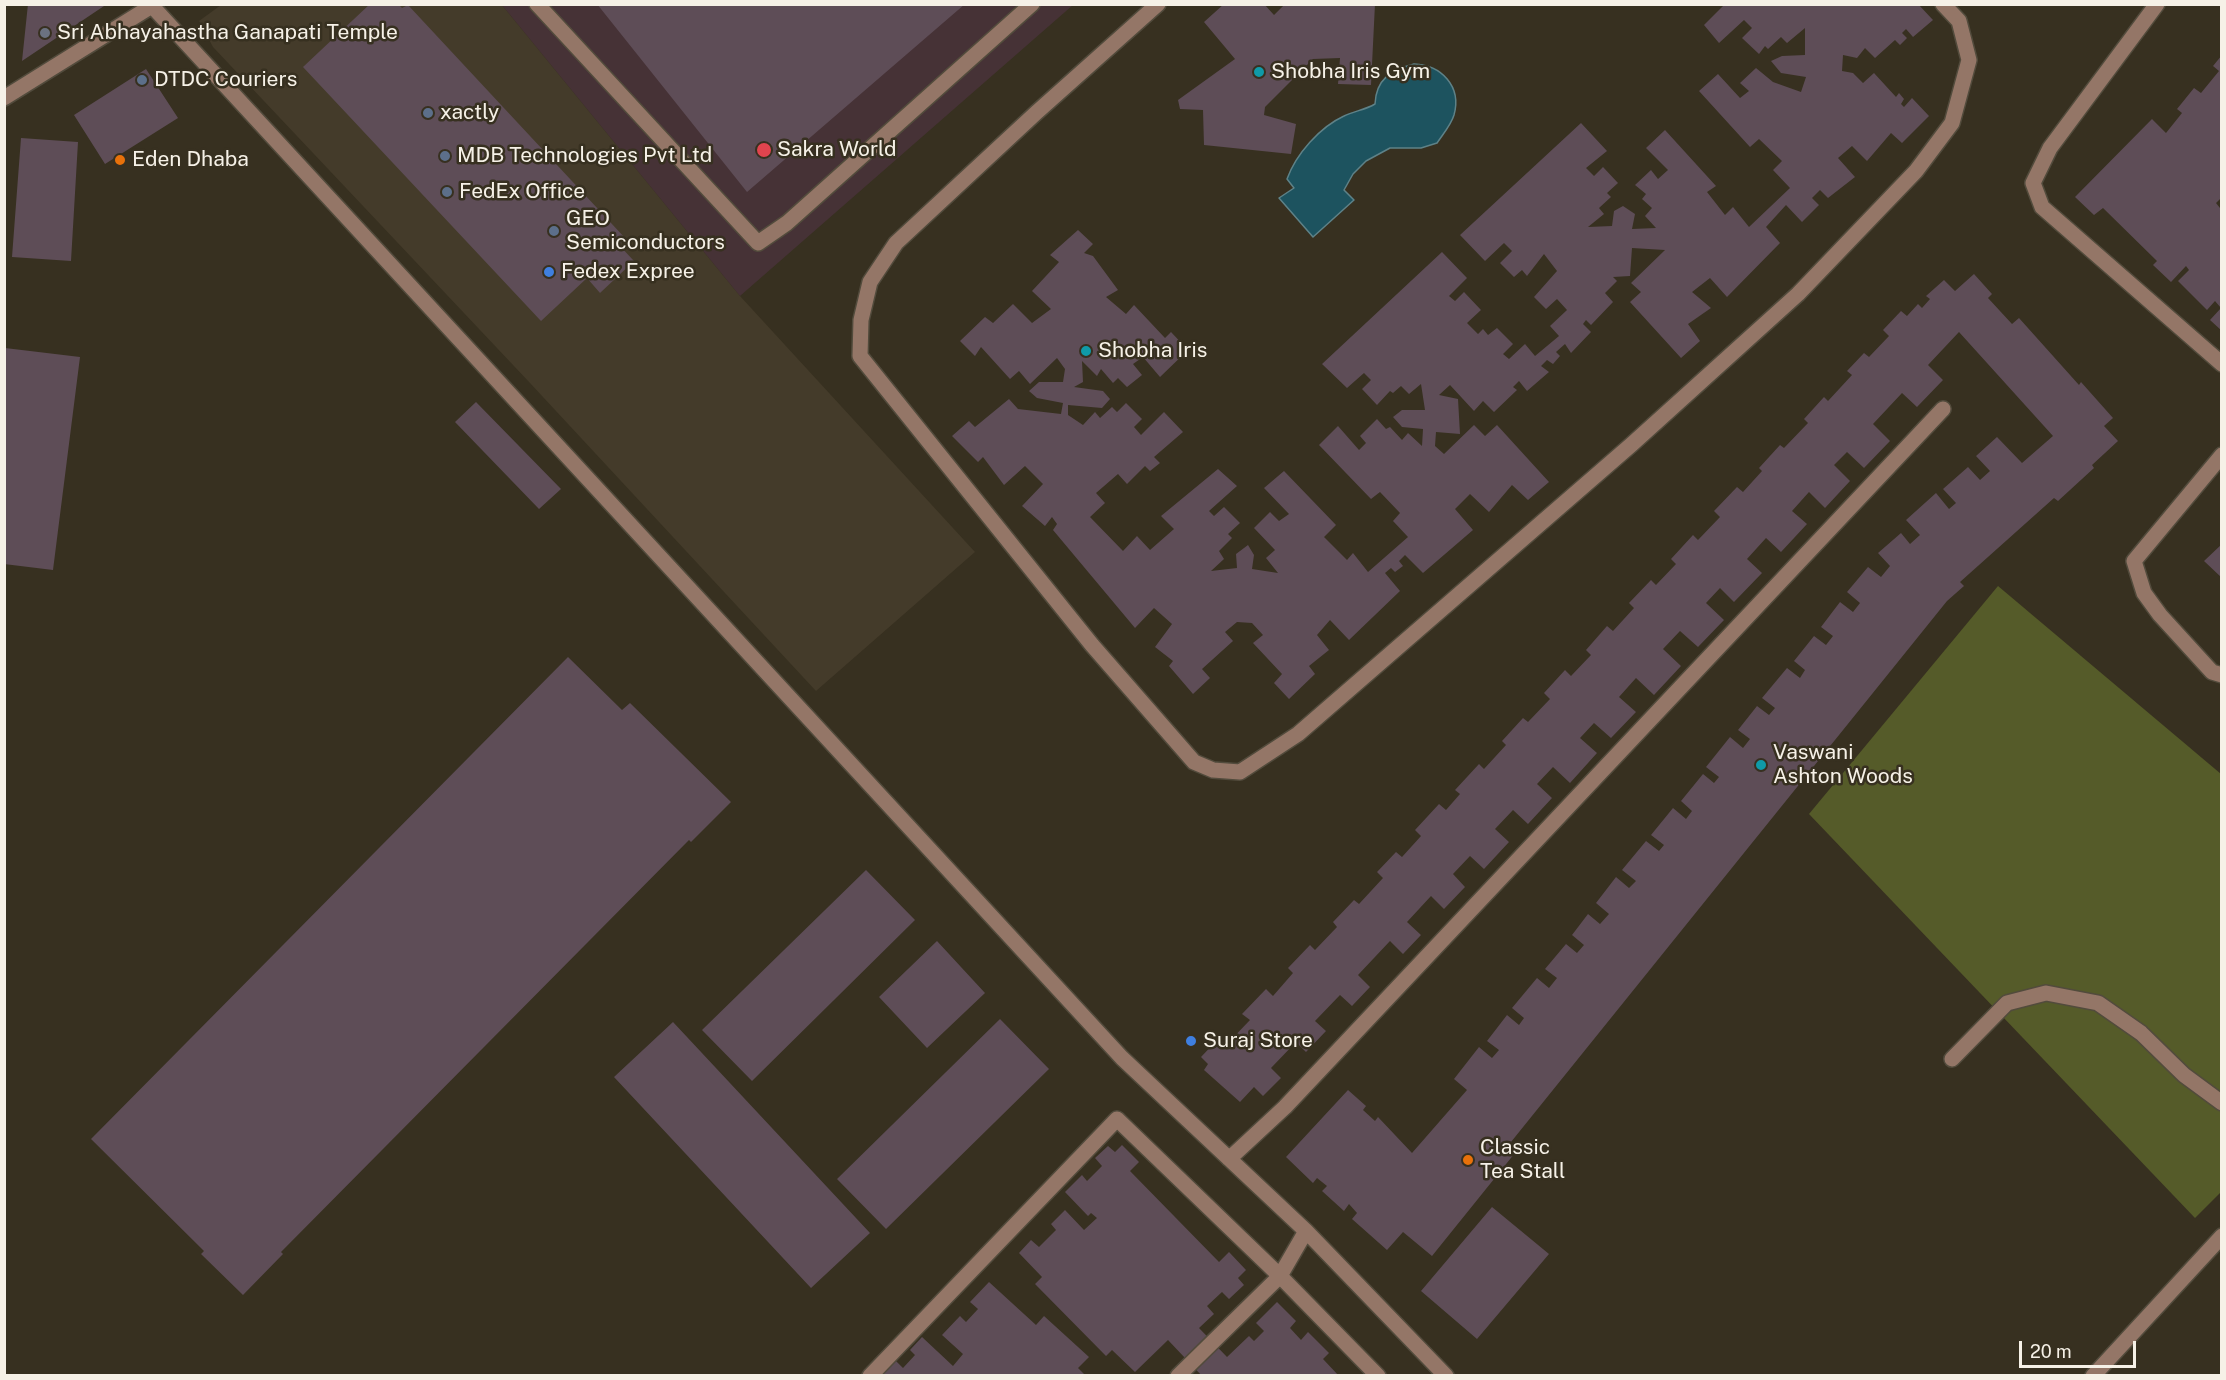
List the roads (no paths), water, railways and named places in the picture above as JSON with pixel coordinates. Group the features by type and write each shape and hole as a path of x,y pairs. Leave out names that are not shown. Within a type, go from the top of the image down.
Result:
{"street":[{"path":"537,4 758,243 788,223 1032,4"},
{"path":"1158,4 896,243 870,282 861,320 860,357 1092,645 1194,762 1213,770 1240,772 1298,734 1639,437 1797,294 1916,171 1952,123 1969,60 1959,21 1943,4"},
{"path":"2157,4 2050,148 2033,183 2042,207 2222,364"},
{"path":"4,98 154,5 1122,1058 1306,1231 1446,1376"},
{"path":"1229,1159 1285,1107 1943,409"},
{"path":"2222,455 2134,561 2144,593 2160,615 2212,672 2222,675"},
{"path":"1952,1059 2007,1003 2046,993 2098,1003 2141,1033 2184,1076 2222,1103"},
{"path":"870,1376 1117,1119 1280,1276 1378,1376"},
{"path":"1178,1376 1280,1276 1306,1231"},
{"path":"2093,1376 2222,1236"}],"water":[{"path":"1414,64 1433,68 1441,73 1452,86 1456,105 1449,126 1437,143 1421,148 1390,148 1366,161 1353,174 1344,190 1354,200 1313,237 1279,198 1294,188 1287,179 1296,160 1326,127 1344,116 1375,104 1378,88 1386,77 1398,69"}],"place":[{"name":"Sri Abhayahastha Ganapati Temple","path":"45,33"},
{"name":"Shobha Iris Gym","path":"1259,72"},
{"name":"DTDC Couriers","path":"142,80"},
{"name":"xactly","path":"428,113"},
{"name":"Sakra World","path":"764,150"},
{"name":"MDB Technologies Pvt Ltd","path":"445,156"},
{"name":"Eden Dhaba","path":"120,160"},
{"name":"FedEx Office","path":"447,192"},
{"name":"GEO Semiconductors","path":"554,231"},
{"name":"Fedex Expree","path":"549,272"},
{"name":"Shobha Iris","path":"1086,351"},
{"name":"Vaswani Ashton Woods","path":"1761,765"},
{"name":"Suraj Store","path":"1191,1041"},
{"name":"Classic Tea Stall","path":"1468,1160"}]}
